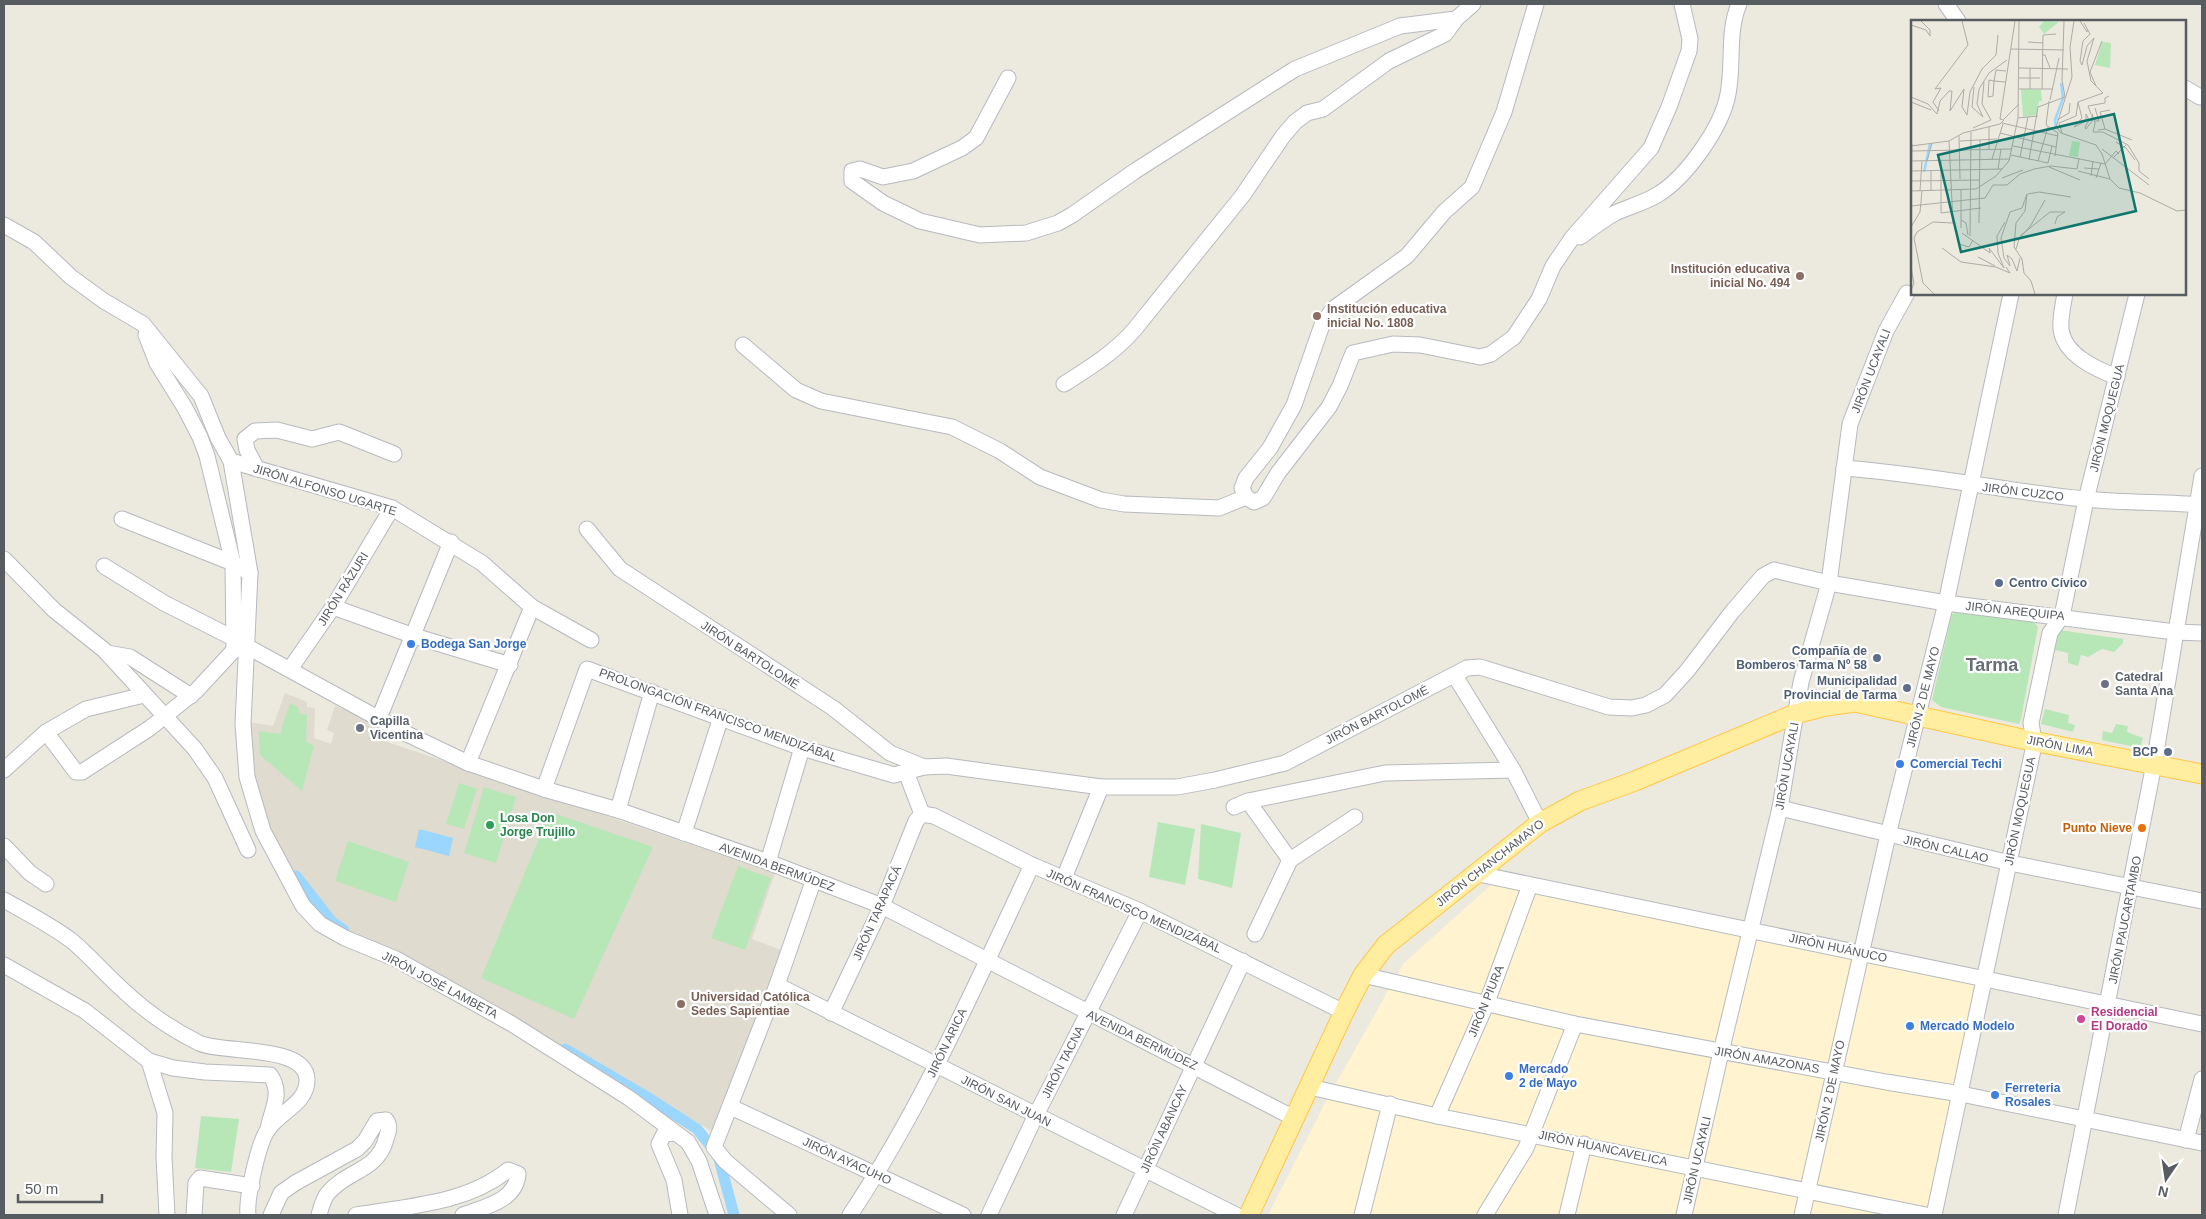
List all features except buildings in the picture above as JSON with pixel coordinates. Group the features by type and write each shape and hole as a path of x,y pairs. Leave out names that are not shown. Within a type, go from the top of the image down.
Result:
{"main road":[{"name":"JIRÓN CHANCHAMAYO","path":"1249,1215 1363,975 1386,945 1540,822 1580,801 1795,714 1826,706 1854,702 1918,716"},
{"name":"JIRÓN LIMA","path":"1918,716 2202,774"}],"street":[{"path":"1064,384 1103,359 1129,336 1237,202 1295,122 1307,113 1323,109 1389,61 1445,34 1456,19 1473,4"},
{"path":"1536,4 1504,112 1472,187 1432,226 1407,256 1333,309 1322,325 1294,405 1270,448 1246,478 1242,488 1246,497 1254,502 1263,498 1278,473 1329,407 1340,386 1353,353 1392,344 1420,345 1480,357 1491,354 1514,336 1539,299 1553,266 1562,253 1601,204 1651,148 1669,107 1688,51 1690,39 1682,4"},
{"path":"1562,253 1590,229 1614,214 1656,196 1673,182 1695,159 1708,140 1726,101 1732,20 1739,4"},
{"path":"1946,4 1957,20"},
{"path":"1008,78 976,138 962,148 912,171 882,177 860,169 852,171 852,180 883,203 920,221 980,235 1011,235 1042,228 1072,215 1135,171 1295,69 1400,26 1456,19"},
{"path":"2186,89 2200,97"},
{"path":"4,225 34,242 71,277 104,301 144,324 201,396 218,438 231,461 250,572 239,645 226,662 191,696 130,743 80,773 76,772 46,732"},
{"name":"JIRÓN UCAYALI","path":"1684,1215 1780,808 1801,682 1829,583 1850,424 1886,331 1907,293"},
{"name":"JIRÓN 2 DE MAYO","path":"1802,1215 1809,1191 1888,835 1946,603 2011,295"},
{"path":"2065,295 2061,320 2064,340 2093,368 2117,378"},
{"name":"JIRÓN MOQUEGUA","path":"1934,1215 2010,863 2034,741 2031,723 2050,633 2062,616 2086,500 2137,295"},
{"path":"144,324 157,363 185,408 207,456 233,563 239,645"},
{"path":"743,345 796,390 820,401 952,427 1000,451 1040,477 1102,500 1124,504 1219,508 1246,497"},
{"path":"257,468 245,444 245,439 255,431 277,430 312,439 339,432 394,454"},
{"name":"JIRÓN ALFONSO UGARTE","path":"231,461 392,508 451,542 482,563 532,607 591,640"},
{"name":"JIRÓN CUZCO","path":"1844,468 1893,472 1972,485 2086,500 2200,505"},
{"name":"JIRÓN PAUCARTAMBO","path":"2066,1215 2109,1004 2154,764 2175,632 2200,505 2202,476"},
{"name":"JIRÓN RÁZURI","path":"290,669 333,607 392,508"},
{"path":"122,519 233,563 250,572"},
{"name":"JIRÓN BARTOLOMÉ","path":"587,530 620,569 825,703 890,753 924,767"},
{"path":"380,718 451,542"},
{"path":"4,560 54,610 107,653 195,749 215,778 248,850"},
{"name":"AVENIDA BERMÚDEZ","path":"104,566 164,603 239,645 290,669 428,745 468,763 544,789 618,810 768,862 882,906 1294,1118"},
{"name":"JIRÓN AREQUIPA","path":"1768,571 1782,570 1829,583 1946,603 2062,616 2175,632 2202,632"},
{"name":"JIRÓN BARTOLOMÉ","path":"906,772 924,767 946,766 1101,787 1177,787 1285,763 1455,676 1467,668 1480,667 1609,707 1646,705 1665,695 1687,671 1732,612 1768,571"},
{"path":"333,607 414,636 510,665"},
{"path":"468,763 510,665 532,607"},
{"name":"JIRÓN JOSÉ LAMBETA","path":"239,645 247,777 263,831 303,906 320,924 346,938 396,959 512,1024 629,1098 688,1142 699,1161 716,1215"},
{"path":"107,653 130,657 191,696"},
{"name":"PROLONGACIÓN FRANCISCO MENDIZÁBAL","path":"544,789 587,669 802,748 894,775 906,772"},
{"path":"1455,676 1513,770 1540,822"},
{"path":"618,810 652,692"},
{"path":"4,770 46,732 86,708 144,695"},
{"path":"684,833 721,717"},
{"path":"768,862 802,748"},
{"path":"1234,807 1248,801 1385,773 1513,770"},
{"path":"906,772 922,814"},
{"path":"1064,878 1101,787"},
{"path":"1248,801 1290,860"},
{"name":"JIRÓN CALLAO","path":"1780,808 2010,863 2202,901"},
{"name":"JIRÓN FRANCISCO MENDIZÁBAL","path":"922,814 934,816 1032,865 1140,911 1344,1012"},
{"name":"JIRÓN TARAPACÁ","path":"832,1013 882,906 916,820 922,814"},
{"path":"1255,934 1290,860 1356,817"},
{"path":"4,846 30,873 46,884"},
{"name":"JIRÓN ARICA","path":"850,1215 877,1174 936,1066 1032,865"},
{"name":"JIRÓN HUÁNUCO","path":"1474,873 2202,1024"},
{"path":"789,1215 725,1161 714,1147 777,986 814,879"},
{"name":"JIRÓN PIURA","path":"1437,1116 1486,1005 1530,885"},
{"path":"4,900 72,941 126,993 185,1036 208,1047 278,1054 295,1061 304,1068 307,1079 304,1094 267,1130"},
{"name":"JIRÓN TACNA","path":"989,1215 1088,1012 1140,911"},
{"name":"JIRÓN ABANCAY","path":"1124,1215 1243,961"},
{"path":"4,965 85,1011 149,1061 174,1068 205,1072 270,1075 277,1084 277,1092 256,1161 248,1215"},
{"name":"JIRÓN AMAZONAS","path":"1363,975 1486,1005 1575,1024 1961,1094 2202,1143"},
{"name":"JIRÓN SAN JUAN","path":"777,986 1036,1117 1236,1215"},
{"path":"1485,1215 1526,1148 1575,1024"},
{"path":"149,1061 165,1113 166,1215"},
{"path":"2186,1140 2202,1079"},
{"name":"JIRÓN HUANCAVELICA","path":"1310,1088 1390,1104 1437,1116 1584,1144 1926,1215"},
{"path":"1362,1215 1390,1104"},
{"name":"JIRÓN AYACUHO","path":"731,1107 963,1215"},
{"path":"271,1215 281,1193 295,1182 357,1149 365,1141 377,1120 386,1120 389,1129 384,1149 376,1159 336,1185 326,1194 319,1215"},
{"path":"675,1133 664,1134 658,1144 674,1180 680,1215"},
{"path":"1567,1215 1584,1144"},
{"path":"356,1215 403,1208 473,1192 508,1170 518,1174 518,1182 507,1197 463,1215"},
{"path":"194,1215 196,1183 200,1178 252,1186"}],"shaded area":[{"path":"285,693 307,702 307,707 315,708 314,738 331,744 334,733 327,730 335,706 390,725 387,742 775,873 752,939 784,951 712,1131 463,991 342,927 287,863 262,814 251,772 250,722 273,726"},
{"path":"1501,876 1983,984 1938,1215 1268,1215 1324,1105 1403,964"}],"green space":[{"path":"1964,610 2032,620 2038,627 2019,724 1941,707 1932,700 1952,614"},
{"path":"2059,630 2123,639 2123,643 2114,652 2102,649 2088,657 2081,655 2078,666 2068,663 2068,653 2055,650"},
{"path":"290,703 298,707 300,714 307,714 306,741 314,746 302,791 260,755 259,731 280,734"},
{"path":"2045,709 2069,715 2068,723 2075,725 2073,732 2041,724"},
{"path":"2116,724 2128,726 2127,732 2143,738 2140,748 2102,740 2103,731 2112,733"},
{"path":"459,783 477,789 464,829 446,824"},
{"name":"Losa Don Jorge Trujillo","path":"484,787 516,797 496,863 464,853"},
{"path":"550,812 653,847 574,1019 481,978"},
{"path":"1158,822 1195,829 1185,885 1149,877"},
{"path":"1201,824 1241,833 1232,888 1198,879"},
{"path":"348,841 409,862 396,902 335,881"},
{"path":"738,866 771,878 745,950 711,938"},
{"path":"201,1116 239,1119 231,1172 195,1168"}],"water":[{"path":"419,829 453,838 449,856 415,847"}],"waterway":[{"path":"296,876 332,922 344,930"},
{"path":"565,1049 697,1129 718,1155 734,1215"}],"place":[{"name":"Institución educativa inicial No. 494","path":"1800,276"},
{"name":"Institución educativa inicial No. 1808","path":"1317,316"},
{"name":"Centro Cívico","path":"1999,583"},
{"name":"Bodega San Jorge","path":"411,644"},
{"name":"Compañía de Bomberos Tarma Nº 58","path":"1877,658"},
{"name":"Catedral Santa Ana","path":"2105,684"},
{"name":"Municipalidad Provincial de Tarma","path":"1907,688"},
{"name":"Capilla Vicentina","path":"360,728"},
{"name":"BCP","path":"2168,752"},
{"name":"Comercial Techi","path":"1900,764"},
{"name":"Losa Don Jorge Trujillo","path":"490,825"},
{"name":"Punto Nieve","path":"2142,828"},
{"name":"Universidad Católica Sedes Sapientiae","path":"681,1004"},
{"name":"Residencial El Dorado","path":"2081,1019"},
{"name":"Mercado Modelo","path":"1910,1026"},
{"name":"Mercado 2 de Mayo","path":"1509,1076"},
{"name":"Ferreteria Rosales","path":"1995,1095"}],"district":[{"name":"Tarma","path":"1992,665"}]}
